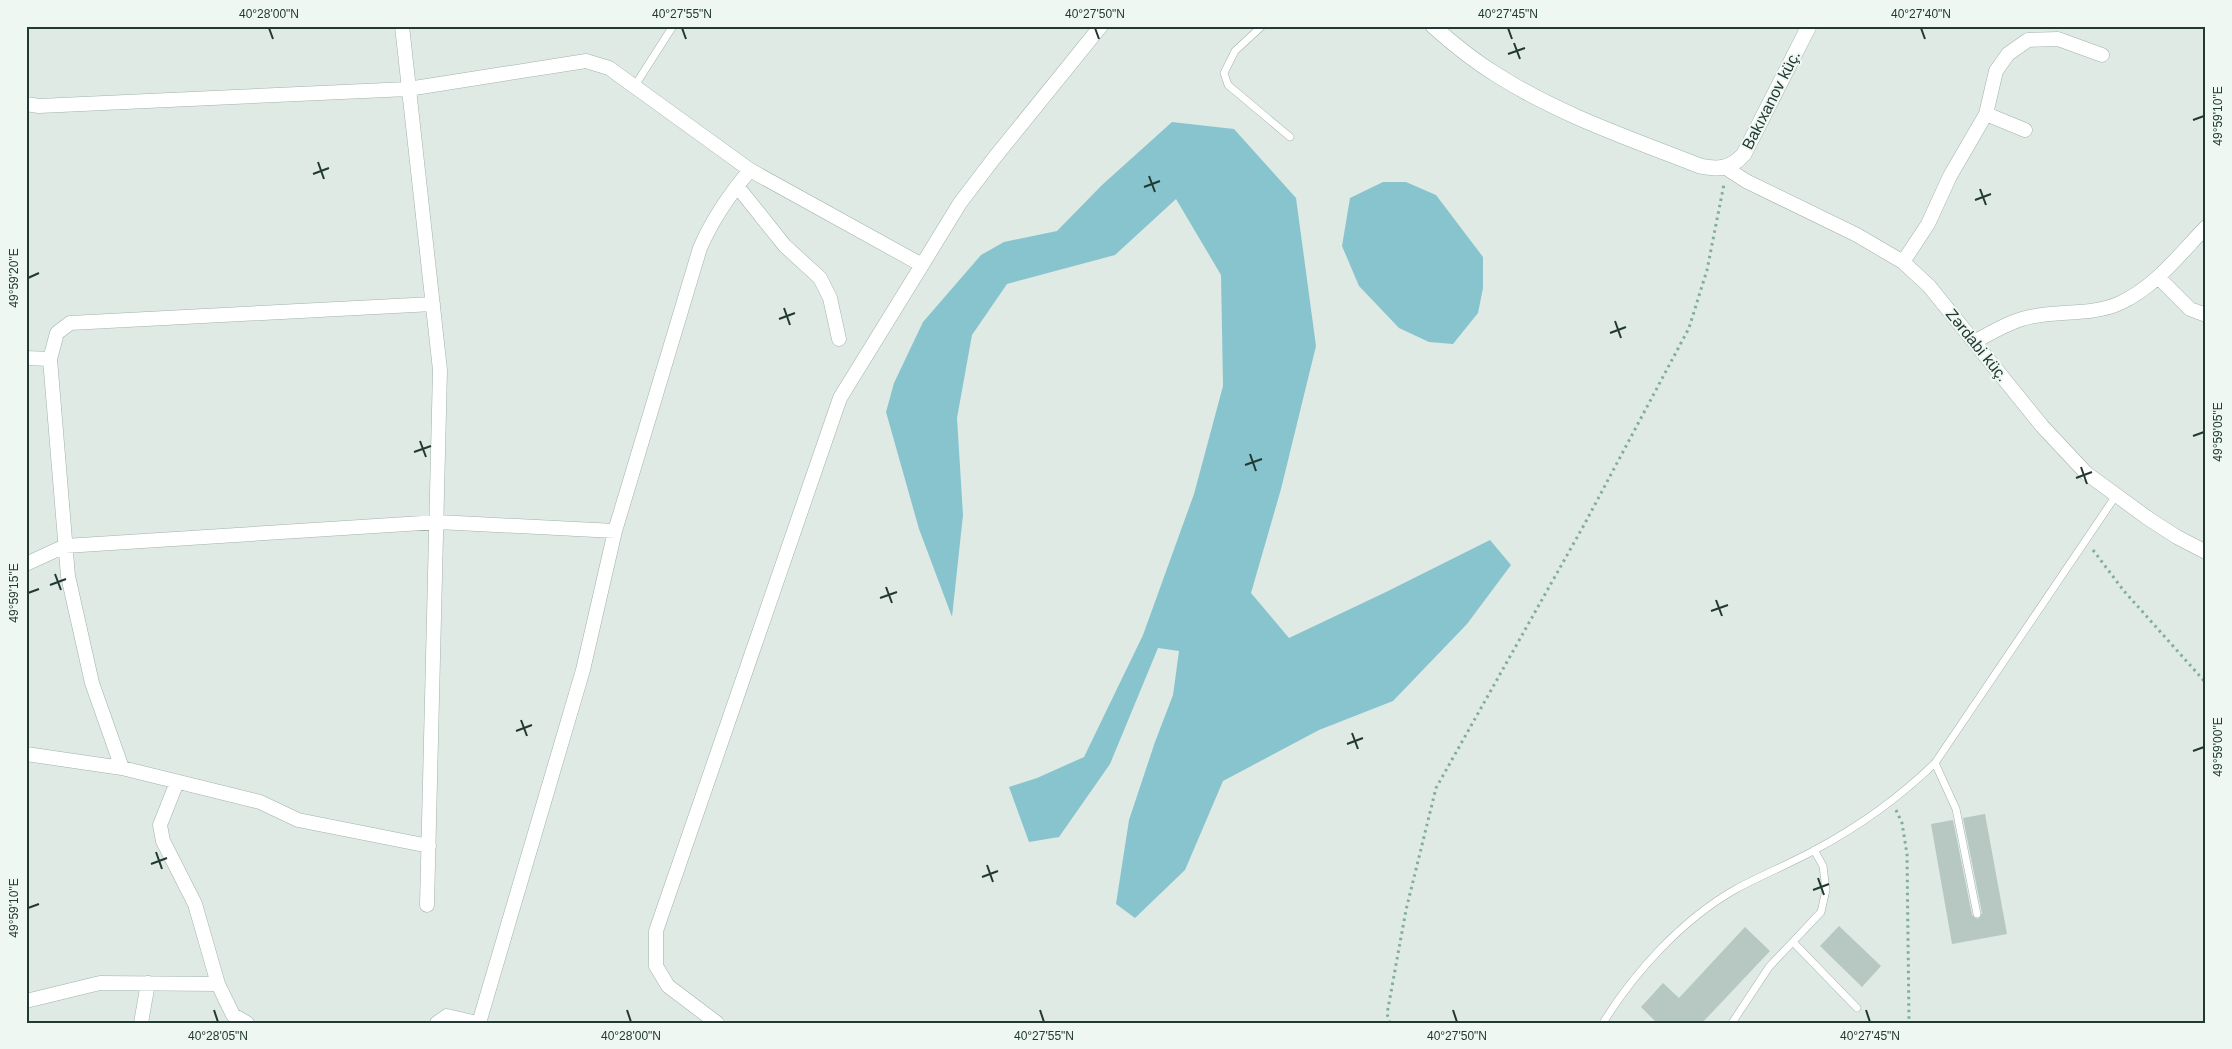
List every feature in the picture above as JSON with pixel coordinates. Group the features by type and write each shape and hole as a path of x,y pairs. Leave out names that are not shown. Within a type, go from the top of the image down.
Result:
{"street":[{"path":"402,26 440,370 438,522 427,905"},
{"path":"717,1023 668,986 656,966 656,931 840,398 960,203 989,164 1101,26"},
{"path":"1433,26 1496,75 1574,116 1700,166 1715,170 1726,168"},
{"name":"Bakıxanov küç.","path":"1726,168 1738,160 1752,141 1809,26"},
{"path":"1903,262 1928,224 1950,176 1986,114 1996,71 2008,54 2028,40 2058,39 2102,55"},
{"path":"26,104 49,106 408,89 586,61 609,68 750,170 922,266"},
{"path":"1986,114 2025,130"},
{"name":"Zərdabi küç.","path":"1726,168 1746,181 1857,235 1903,262 1929,286 2042,426 2086,473 2115,496 2177,537 2206,552"},
{"path":"437,1023 447,1016 478,1023 583,670 615,531 700,248 710,223 750,170"},
{"path":"737,186 785,246 820,278 830,298 839,340"},
{"path":"1974,342 2022,319 2050,314 2097,310 2119,304 2141,291 2158,277 2206,227"},
{"path":"2158,277 2190,309 2206,315"},
{"path":"122,768 92,683 68,576 50,359 57,332 70,323 433,304"},
{"path":"26,358 50,359"},
{"path":"26,564 65,546 438,522 615,531"},
{"path":"26,754 122,768 260,802 298,820 429,846"},
{"path":"177,782 160,825 163,841 195,904 218,984 233,1014 247,1023"},
{"path":"26,1001 100,983 218,984"},
{"path":"141,1023 148,983"}],"lane":[{"path":"634,87 673,26"},
{"path":"1262,26 1235,51 1224,73 1228,85 1290,136"},
{"path":"1603,1023 1618,998 1645,964 1697,916 1735,890 1840,836 1913,784 1934,763 2115,496"},
{"path":"1934,763 1956,810 1977,914"},
{"path":"1732,1023 1769,967 1821,912 1826,890 1823,866 1814,850"},
{"path":"1793,942 1857,1008"}],"path":[{"path":"1390,1023 1387,1014 1406,910 1436,788 1584,525 1689,328 1707,270 1726,168"},
{"path":"2086,540 2124,591 2206,682"},
{"path":"1892,800 1902,823 1907,854 1909,1023"}],"water":[{"path":"1172,122 1234,129 1296,198 1316,346 1281,489 1251,593 1289,638 1490,540 1511,565 1467,624 1393,701 1319,730 1223,781 1185,870 1135,918 1116,904 1129,820 1173,695 1179,651 1158,648 1110,764 1059,837 1029,842 1009,787 1037,778 1084,757 1143,635 1194,494 1223,386 1221,275 1176,199 1115,255 1007,284 972,335 957,418 963,515 952,617 919,529 886,412 894,383 923,322 981,255 1004,242 1057,231 1102,185"},
{"path":"1383,182 1406,182 1436,195 1483,257 1483,288 1478,313 1453,344 1429,342 1399,328 1359,286 1342,246 1350,198"}],"building":[{"path":"1985,814 2007,934 1952,944 1931,824 1953,820 1972,915 1978,919 1982,913 1963,818"},
{"path":"1839,926 1881,966 1862,987 1820,946"},
{"path":"1745,927 1770,951 1702,1023 1657,1023 1641,1007 1663,983 1679,998"}]}
